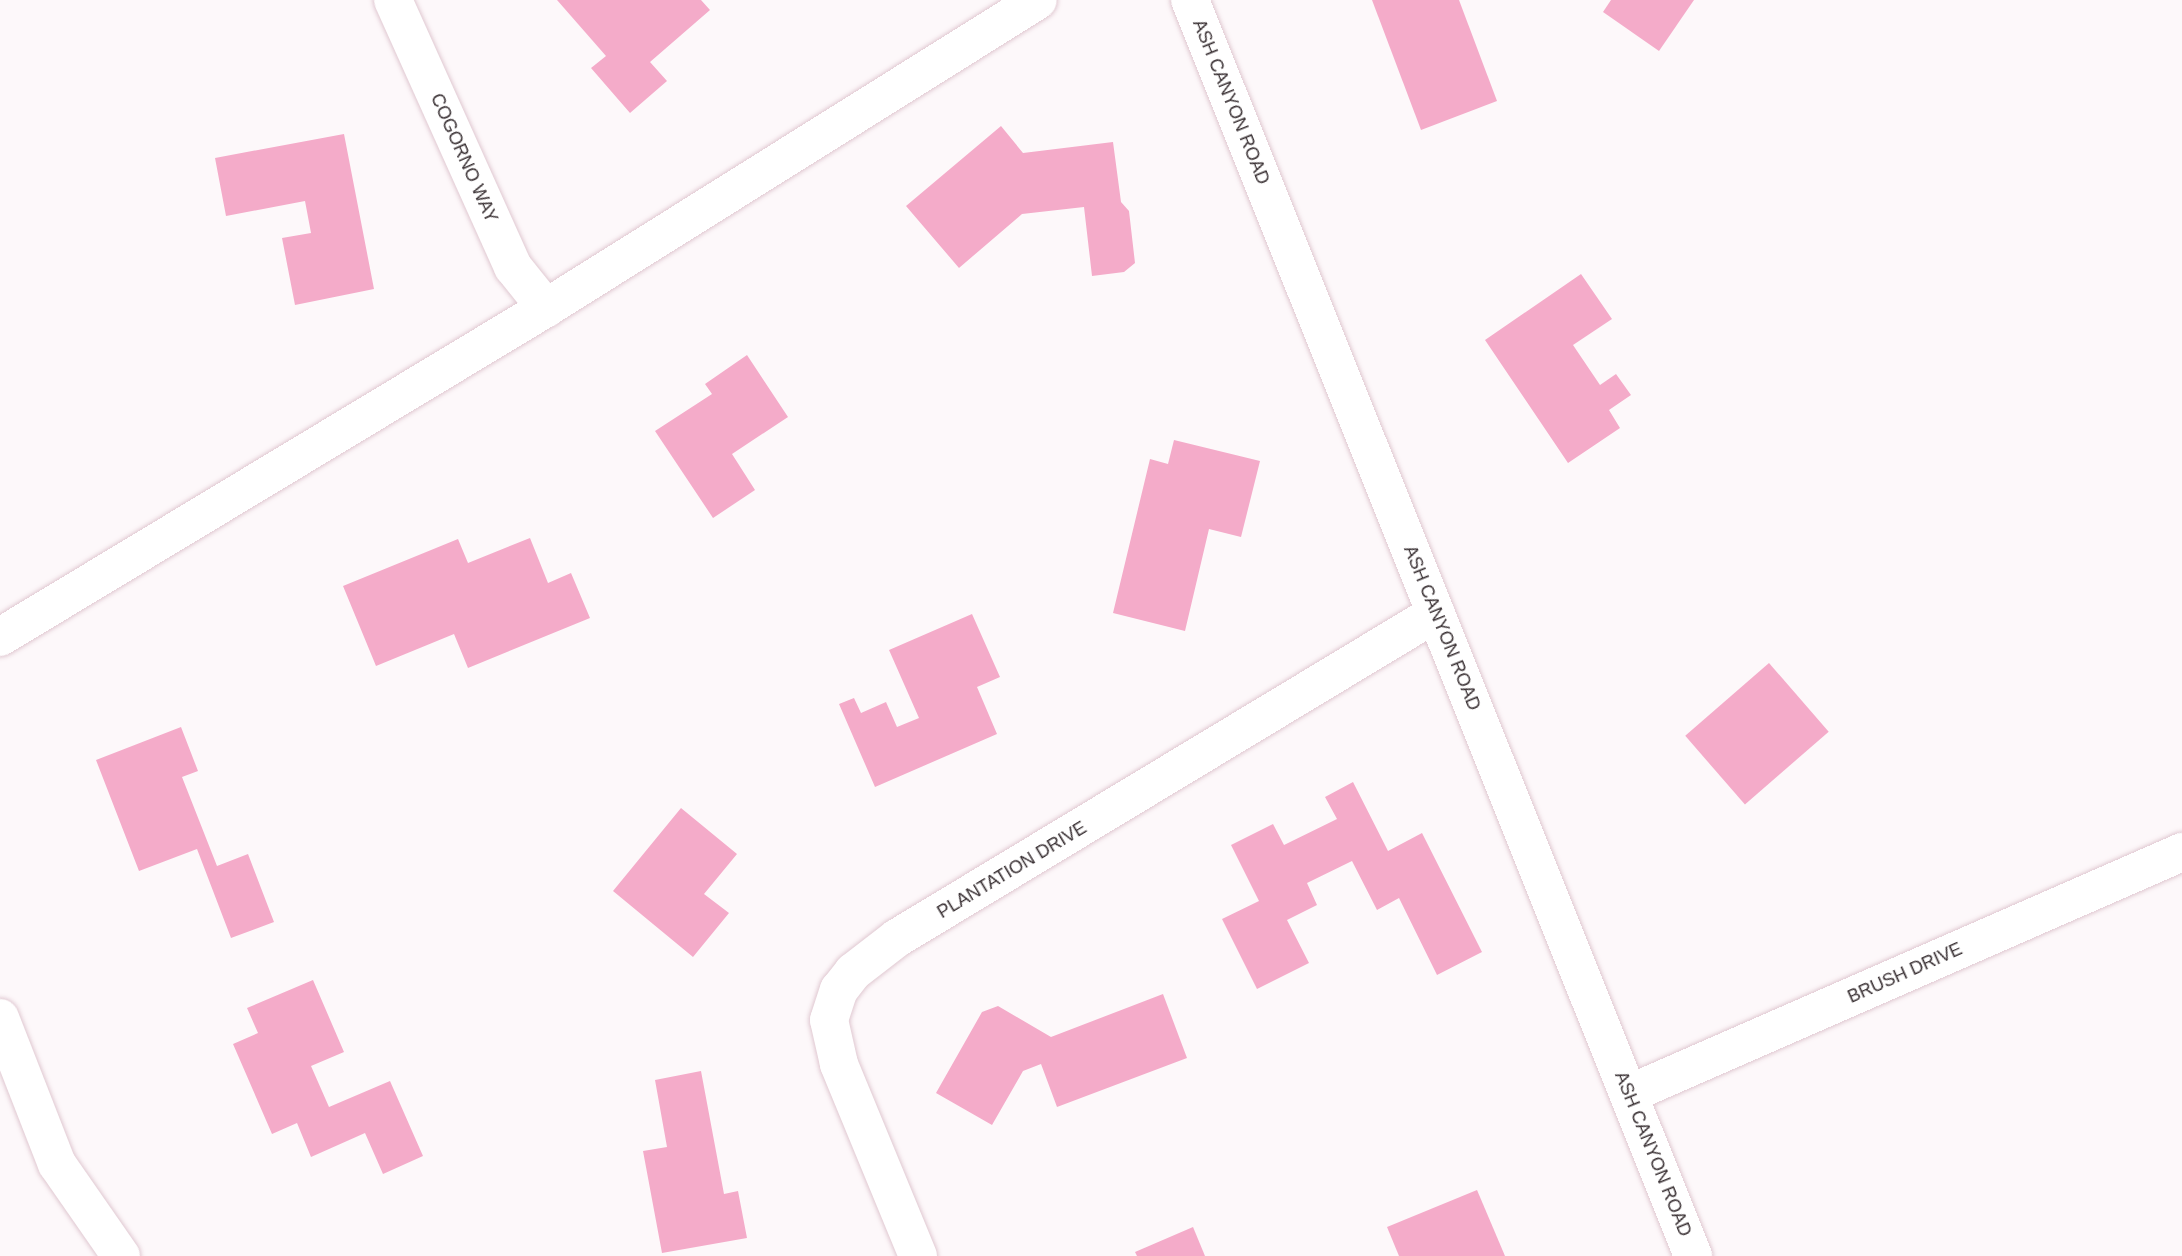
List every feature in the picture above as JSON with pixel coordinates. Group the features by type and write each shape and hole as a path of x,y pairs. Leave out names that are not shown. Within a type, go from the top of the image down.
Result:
{"street":[{"name":"COGORNO WAY","path":"393,0 513,267 546,309"},
{"path":"0,637 546,309 1038,0"},
{"name":"ASH CANYON ROAD","path":"1190,0 1693,1256"},
{"name":"PLANTATION DRIVE","path":"918,1256 839,1064 829,1020 839,990 853,972 897,938 1436,613"},
{"name":"BRUSH DRIVE","path":"1629,1094 2182,852"},
{"path":"0,1018 57,1164 121,1256"}],"building":[{"path":"557,0 701,0 710,10 650,62 667,81 630,113 591,68 606,56"},
{"path":"1372,0 1459,0 1497,101 1421,130"},
{"path":"1611,0 1694,0 1659,51 1603,12"},
{"path":"1001,126 1023,153 1113,142 1121,202 1129,211 1135,263 1124,272 1092,276 1084,207 1022,214 959,268 906,206"},
{"path":"344,134 374,289 295,305 282,238 311,233 305,201 226,216 215,158"},
{"path":"1581,274 1612,319 1573,345 1600,385 1616,374 1631,395 1609,410 1620,428 1568,463 1485,340"},
{"path":"747,355 788,417 732,454 755,490 713,518 655,431 712,394 705,384"},
{"path":"1174,440 1260,461 1241,537 1209,529 1185,631 1113,613 1150,459 1168,464"},
{"path":"530,538 548,583 571,573 590,618 468,668 454,634 376,666 343,586 458,539 468,563"},
{"path":"972,614 1000,677 977,687 997,734 875,787 839,704 854,698 861,713 886,702 897,727 919,718 889,650"},
{"path":"1769,663 1829,732 1745,805 1685,736"},
{"path":"181,727 198,771 182,777 217,866 248,854 274,922 231,938 197,849 139,871 96,760"},
{"path":"1353,782 1388,851 1422,833 1482,952 1437,975 1399,898 1377,910 1352,861 1307,883 1317,905 1287,920 1309,963 1257,989 1222,919 1259,901 1231,845 1273,824 1284,845 1337,819 1325,797"},
{"path":"681,808 737,854 704,894 729,913 693,957 613,891"},
{"path":"313,980 344,1052 311,1066 329,1107 390,1081 423,1156 383,1174 365,1133 311,1157 297,1123 272,1134 233,1044 258,1033 247,1008"},
{"path":"1163,994 1187,1058 1057,1107 1041,1064 1023,1071 992,1125 936,1093 982,1012 998,1006 1051,1037"},
{"path":"701,1071 724,1194 738,1191 747,1238 662,1253 643,1151 667,1147 655,1080"},
{"path":"1477,1190 1505,1256 1399,1256 1387,1227"},
{"path":"1193,1227 1205,1256 1137,1256 1135,1252"}]}
